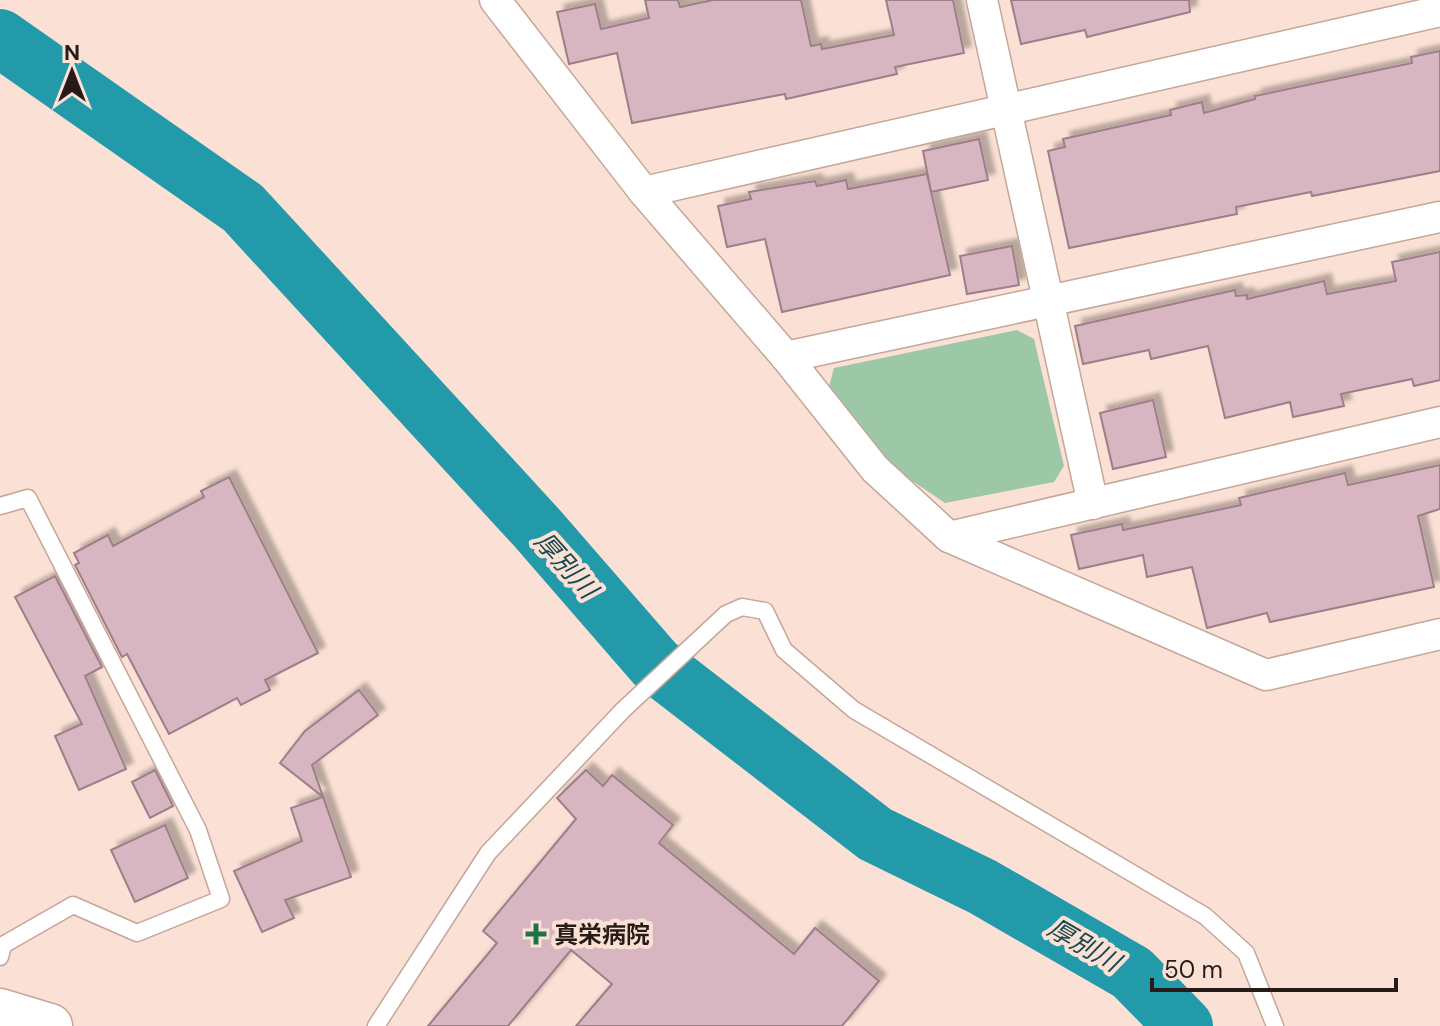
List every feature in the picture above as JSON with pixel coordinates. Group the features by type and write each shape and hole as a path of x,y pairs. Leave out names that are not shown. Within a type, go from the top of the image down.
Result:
{"main road":[{"path":"0,1011 50,1026"}],"street":[{"path":"495,0 644,192 786,357 875,469 949,537 1266,675 1440,634"},
{"path":"982,0 1046,304 1093,504"},
{"path":"644,192 1440,11"},
{"path":"786,357 1046,304 1440,217"},
{"path":"949,537 1440,422"}],"lane":[{"path":"0,506 28,498 198,830 221,899 137,933 73,905 3,945 0,957"},
{"path":"376,1026 488,853 623,710 726,614 742,607 765,611 784,650 854,710 1205,916 1246,953 1275,1026"}],"green space":[{"path":"1017,330 1034,339 1064,466 1054,482 945,503 883,461 827,394 834,368"}],"building":[{"path":"645,0 678,0 680,7 713,0 801,0 811,46 821,44 822,49 894,35 886,0 953,0 964,53 895,67 897,74 786,99 785,94 632,123 617,53 569,64 557,12 595,4 601,29 649,18"},
{"path":"1011,0 1189,0 1190,12 1087,37 1085,30 1021,44"},
{"path":"1440,51 1440,171 1236,207 1237,214 1069,248 1048,151 1065,147 1063,139 1171,115 1170,110 1202,102 1204,113 1255,99 1255,96 1412,63 1411,57"},
{"path":"979,139 988,180 931,192 923,151"},
{"path":"927,174 950,275 782,312 765,239 727,247 718,206 751,199 749,192 815,181 817,186 846,180 848,189"},
{"path":"1012,246 1019,285 967,294 960,256"},
{"path":"1440,252 1440,380 1414,386 1412,379 1341,394 1344,406 1293,417 1290,402 1225,418 1208,346 1151,359 1149,350 1083,364 1075,326 1235,290 1236,296 1247,295 1247,299 1324,281 1327,294 1396,281 1392,262"},
{"path":"1153,400 1166,457 1113,469 1100,413"},
{"path":"1440,465 1440,509 1418,516 1434,587 1270,622 1267,613 1207,628 1192,567 1147,577 1143,555 1079,569 1071,535 1122,524 1123,530 1241,505 1239,498 1345,473 1348,485"},
{"path":"229,477 318,653 265,680 270,690 241,705 237,698 169,734 127,654 122,657 75,565 79,563 74,553 108,535 113,546 204,497 201,491"},
{"path":"55,576 102,667 85,676 126,769 79,790 55,736 82,724 15,597"},
{"path":"359,690 378,715 312,765 351,877 285,900 294,918 262,932 234,871 302,841 291,808 323,797 280,763 305,731"},
{"path":"155,770 173,806 150,818 132,782"},
{"path":"586,770 603,786 612,775 673,825 659,843 794,954 815,928 879,981 842,1026 576,1026 612,984 571,950 508,1026 428,1026 497,943 483,931 576,819 557,798"},
{"path":"165,825 188,878 135,902 111,850"}],"waterway":[{"name":"厚別川","path":"0,38 243,208 537,528 656,665 875,834 983,887 1132,973 1184,1026"}],"place":[{"name":"真栄病院","path":"536,934"}]}
